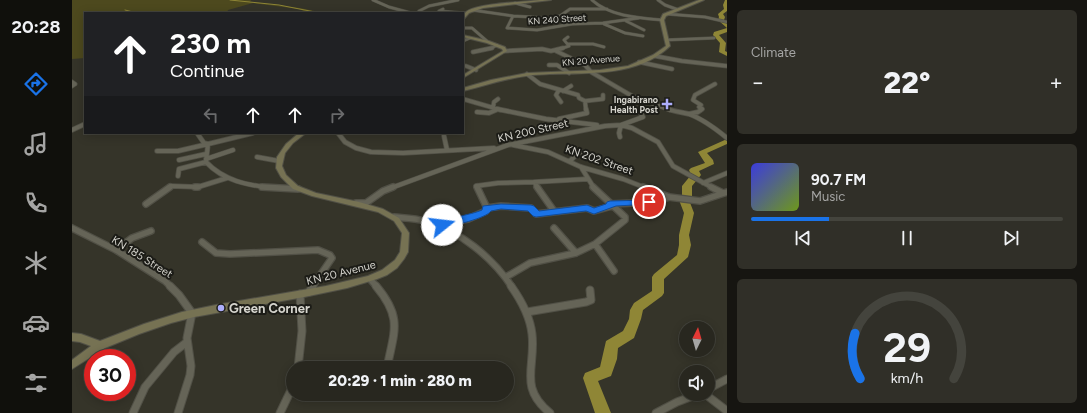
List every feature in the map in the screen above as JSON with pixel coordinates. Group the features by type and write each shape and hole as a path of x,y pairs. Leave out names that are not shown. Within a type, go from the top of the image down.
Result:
{"main road":[{"path":"464,18 472,10 488,6 549,0"},
{"path":"666,40 662,20 667,14 702,0"},
{"path":"464,36 497,45 504,48 505,51 464,76"},
{"name":"KN 20 Avenue","path":"464,90 491,81 527,74 591,72 628,67 655,56 668,46 666,40"},
{"path":"302,134 288,144 279,161 278,168 285,179 298,189 311,195 355,203 394,217"},
{"name":"KN 20 Avenue","path":"72,365 101,346 148,327 192,313 300,294 383,274 394,266 403,255 407,244 406,234 402,225 394,217"},
{"path":"72,337 81,338 101,346"}],"street":[{"path":"373,0 389,7 407,12"},
{"path":"420,12 429,6 458,0"},
{"path":"592,0 596,5 607,9 640,18 662,20"},
{"path":"696,0 702,0"},
{"path":"659,2 676,10"},
{"path":"515,3 530,7"},
{"path":"443,9 439,11 451,12"},
{"path":"513,16 549,18 560,16 565,11 570,9 607,9"},
{"name":"KN 240 Street","path":"472,10 513,16 507,28 537,30 572,24 604,23 640,18"},
{"path":"667,14 726,21"},
{"path":"625,21 644,30"},
{"path":"604,23 625,33 643,36"},
{"path":"464,28 472,28 488,42"},
{"path":"568,37 564,40 568,44 593,44 604,47"},
{"path":"464,41 470,38"},
{"path":"666,40 714,38"},
{"path":"556,51 569,46 568,44"},
{"path":"473,52 489,49 497,45"},
{"path":"505,51 542,49 556,51 585,65 591,72 617,88 643,100 679,113 689,114 698,112 702,109 699,107 701,105 693,100 695,95 715,84"},
{"path":"655,56 682,61 727,66"},
{"path":"639,62 672,69"},
{"path":"549,65 557,65 569,73"},
{"path":"466,66 476,70"},
{"path":"527,74 540,84 578,94 579,98 585,101 603,99 603,95"},
{"path":"72,82 75,84 72,86"},
{"path":"560,102 556,95 561,90 571,86"},
{"path":"464,99 494,109 529,117 558,119 605,126"},
{"path":"494,109 494,102 498,99"},
{"path":"620,137 619,133 621,125 642,117 641,114 644,109 643,100"},
{"path":"558,119 564,116 587,112 585,101"},
{"path":"477,112 489,113 494,109"},
{"path":"689,114 710,125 727,138"},
{"path":"72,130 84,124"},
{"name":"KN 200 Street","path":"355,203 366,203 383,191 508,145 580,130 621,125 640,131 658,142 673,166 685,174 725,192"},
{"path":"198,134 204,143 208,144"},
{"path":"158,151 178,151 249,134"},
{"path":"339,134 344,142 354,148 366,151 399,153 498,148"},
{"path":"444,136 447,150"},
{"path":"208,144 206,158 211,169 226,178 277,189 298,189"},
{"name":"KN 202 Street","path":"508,145 541,150 581,166 623,178 669,196 700,201 725,192"},
{"path":"178,176 179,169 206,158 233,150"},
{"path":"570,161 578,153 585,152"},
{"path":"257,157 279,161"},
{"path":"179,160 206,158"},
{"path":"506,277 530,263 576,253 595,244 625,220 625,217 593,187 581,166"},
{"path":"703,183 727,173"},
{"path":"146,204 171,186 198,188 226,178"},
{"path":"487,208 482,197 482,192 476,186 505,182 513,183 588,179"},
{"path":"534,182 554,211"},
{"path":"440,228 447,223 468,219 483,213 487,208 501,206 531,208 536,214 587,208 594,211 611,205 656,202 669,196"},
{"path":"394,217 422,220 463,238 490,258 506,277 527,312 534,345 530,380 531,392 534,399 542,408 550,413"},
{"name":"KN 185 Street","path":"72,228 116,250 165,281 179,294 192,313"},
{"path":"554,228 576,253"},
{"path":"116,250 121,244 130,238 151,231"},
{"path":"202,242 216,253 246,254 318,250 330,255 332,258 309,292"},
{"path":"595,244 614,272"},
{"path":"370,278 388,302 394,315 394,330 388,361"},
{"path":"527,312 586,302 591,300 590,290"},
{"path":"299,361 303,342 303,316 300,294"},
{"path":"178,413 178,408 186,392 190,377 191,368 187,342 187,330 192,313"},
{"path":"133,413 145,387 174,352 187,342"},
{"path":"715,385 727,379"},
{"path":"280,413 286,401"},
{"path":"656,413 680,401"},
{"path":"714,401 727,411"}],"shaded area":[{"path":"72,0 251,0 250,2 300,8 319,12 306,12 299,9 253,3 228,10 227,12 84,12 84,58 72,59"}],"waterway":[{"path":"230,0 279,5 315,12"},
{"path":"727,1 725,5 727,9 720,14 722,17 721,20 727,27"},
{"path":"125,10 133,12"},
{"path":"727,30 716,33 723,43 722,52 727,54"},
{"path":"603,413 590,378 606,371 610,359 611,345 629,334 638,307 658,293 658,277 682,257 685,245 684,235 689,213 684,200 687,196 687,186 696,175 694,170 710,164 709,160 702,152 727,141"},
{"path":"685,248 688,251"}],"place":[{"name":"Ingabirano Health Post","path":"667,104"},
{"name":"Green Corner","path":"221,308"}],"route":[{"path":"442,225 457,220 474,217 486,211 487,208 501,206 531,208 536,214 587,208 594,211 612,206 610,204 649,202"}]}
